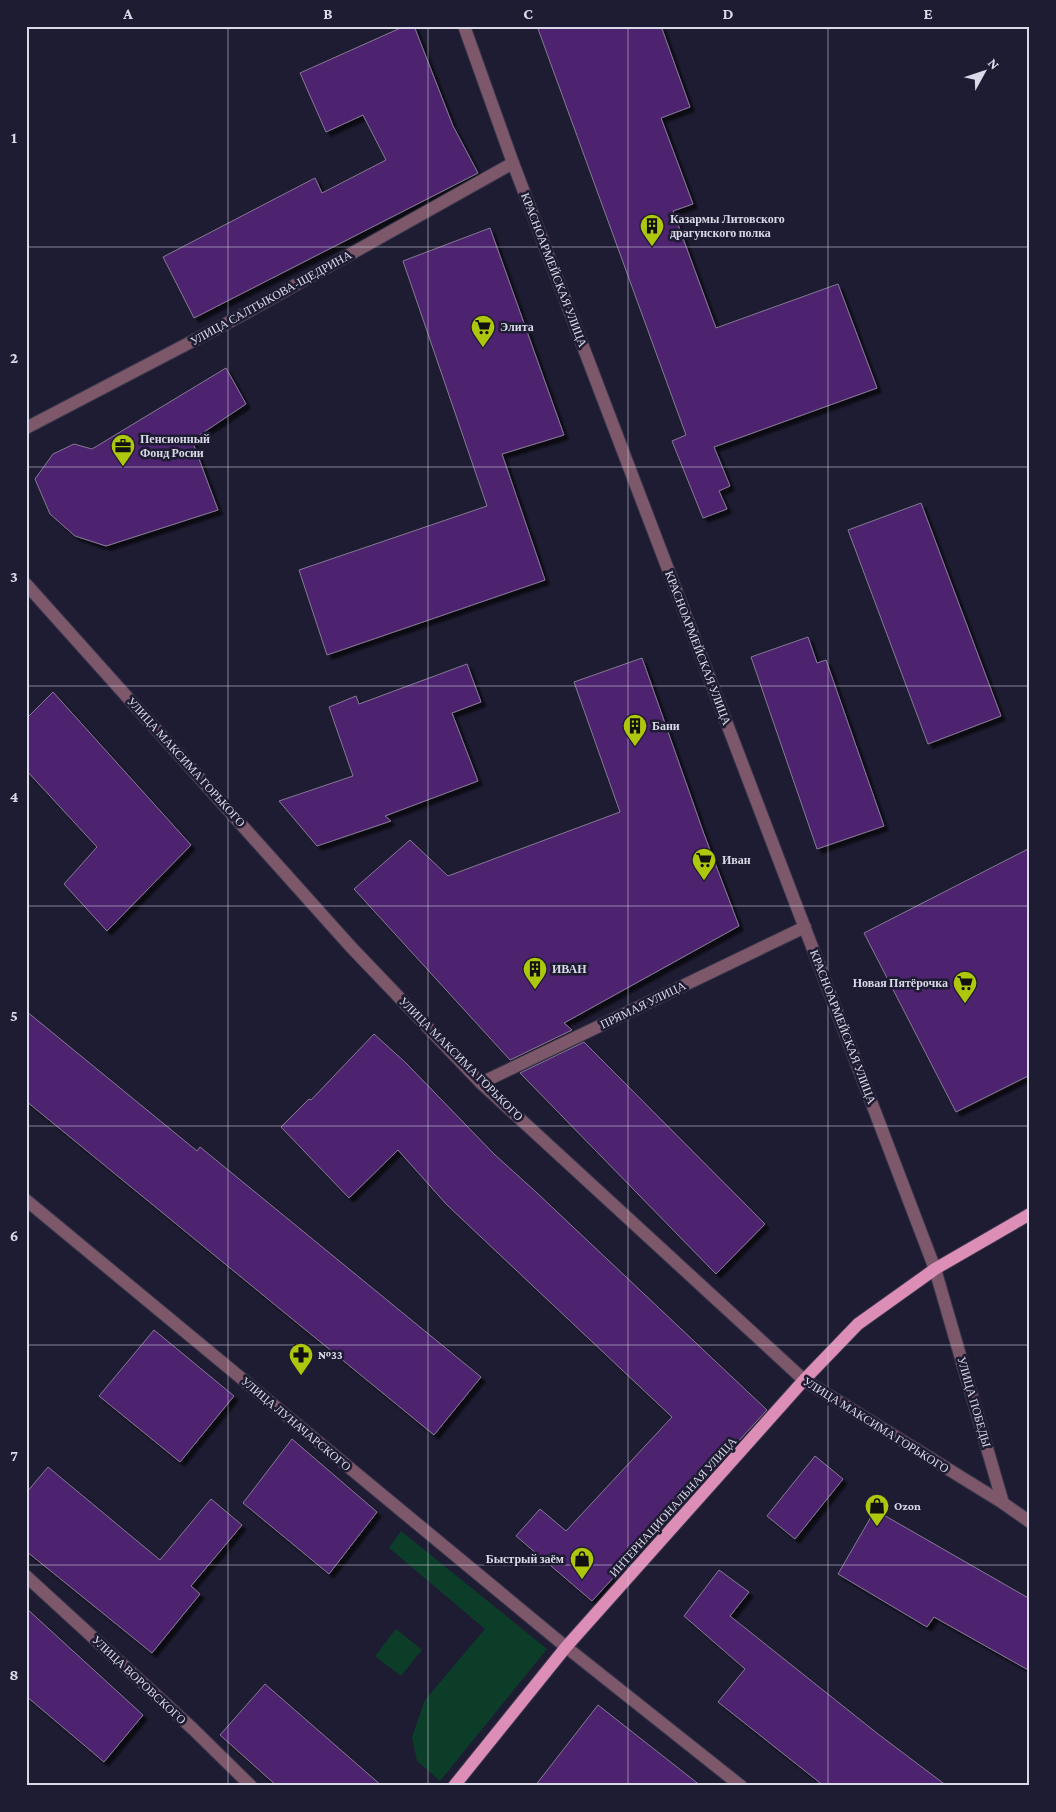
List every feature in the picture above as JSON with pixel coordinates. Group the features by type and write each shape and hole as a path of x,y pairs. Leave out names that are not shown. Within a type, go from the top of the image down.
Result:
{"main road":[{"name":"ИНТЕРНАЦИОНАЛЬНАЯ УЛИЦА","path":"454,1786 566,1647 804,1380 858,1324 936,1269 1030,1214"}],"street":[{"name":"КРАСНОАРМЕЙСКАЯ УЛИЦА","path":"464,26 513,163 936,1269"},
{"name":"УЛИЦА САЛТЫКОВА-ЩЕДРИНА","path":"26,428 233,320 513,163"},
{"name":"УЛИЦА МАКСИМА ГОРЬКОГО","path":"26,584 351,947 481,1083 804,1380 1003,1503"},
{"name":"ПРЯМАЯ УЛИЦА","path":"481,1083 805,927"},
{"name":"УЛИЦА ЛУНАЧАРСКОГО","path":"26,1200 566,1647 741,1786"},
{"name":"УЛИЦА ПОБЕДЫ","path":"936,1269 1003,1503"},
{"path":"1003,1503 1030,1522"},
{"name":"УЛИЦА ВОРОВСКОГО","path":"26,1576 193,1729 251,1786"}],"green space":[{"path":"401,1531 547,1649 440,1781 417,1761 412,1737 425,1700 485,1629 389,1548"},
{"path":"396,1629 422,1650 401,1676 375,1656"}],"building":[{"path":"405,26 414,26 453,126 478,173 194,318 163,257 315,178 322,193 386,160 363,115 326,132 300,73"},
{"name":"Казармы Литовского драгунского полка","path":"537,26 661,26 690,107 661,118 693,204 673,211 716,328 838,284 877,388 714,447 730,486 719,491 727,509 703,518 672,441 686,435"},
{"path":"490,228 564,435 502,454 545,580 327,655 299,570 487,506 403,261"},
{"name":"Пенсионный Фонд Росии","path":"226,368 246,404 192,440 218,510 106,546 75,536 50,514 35,479 53,454 74,444 92,449"},
{"path":"921,503 1001,716 928,744 848,530"},
{"path":"808,637 817,663 826,660 884,826 817,849 751,657"},
{"name":"ИВАН","path":"642,658 704,834 739,926 564,1023 572,1030 510,1060 354,889 410,840 448,876 620,812 574,682"},
{"path":"467,664 481,702 452,713 478,781 385,816 391,821 317,846 279,801 353,776 329,707 356,696 359,704"},
{"path":"53,692 191,845 107,931 64,884 97,847 26,770 26,719"},
{"name":"Новая Пятёрочка","path":"1030,848 1030,1075 956,1112 864,933"},
{"path":"26,1011 197,1151 200,1147 481,1377 434,1435 26,1101"},
{"path":"374,1034 406,1063 494,1154 767,1410 592,1601 516,1536 540,1509 566,1531 672,1417 447,1205 398,1150 349,1198 281,1127 309,1099 311,1100"},
{"path":"584,1042 765,1224 716,1274 520,1073"},
{"path":"154,1330 234,1396 180,1462 99,1396"},
{"path":"292,1439 377,1512 329,1574 243,1503"},
{"path":"815,1456 843,1479 795,1539 767,1516"},
{"path":"48,1467 160,1560 211,1499 242,1525 191,1586 200,1594 152,1653 26,1551 26,1493"},
{"path":"875,1510 1030,1599 1030,1671 934,1617 927,1627 838,1574"},
{"path":"719,1570 749,1592 730,1616 878,1734 947,1786 824,1786 718,1702 745,1669 684,1616"},
{"path":"26,1608 143,1715 104,1762 26,1696"},
{"path":"265,1684 382,1786 277,1786 220,1735"},
{"path":"598,1705 701,1786 535,1786"}],"place":[{"name":"Казармы Литовского драгунского полка","path":"652,247"},
{"name":"Элита","path":"483,348"},
{"name":"Пенсионный Фонд Росии","path":"123,467"},
{"name":"Бани","path":"635,747"},
{"name":"Иван","path":"704,881"},
{"name":"ИВАН","path":"535,990"},
{"name":"Новая Пятёрочка","path":"965,1004"},
{"name":"№33","path":"301,1376"},
{"name":"Ozon","path":"877,1527"},
{"name":"Быстрый заём","path":"582,1580"}]}
